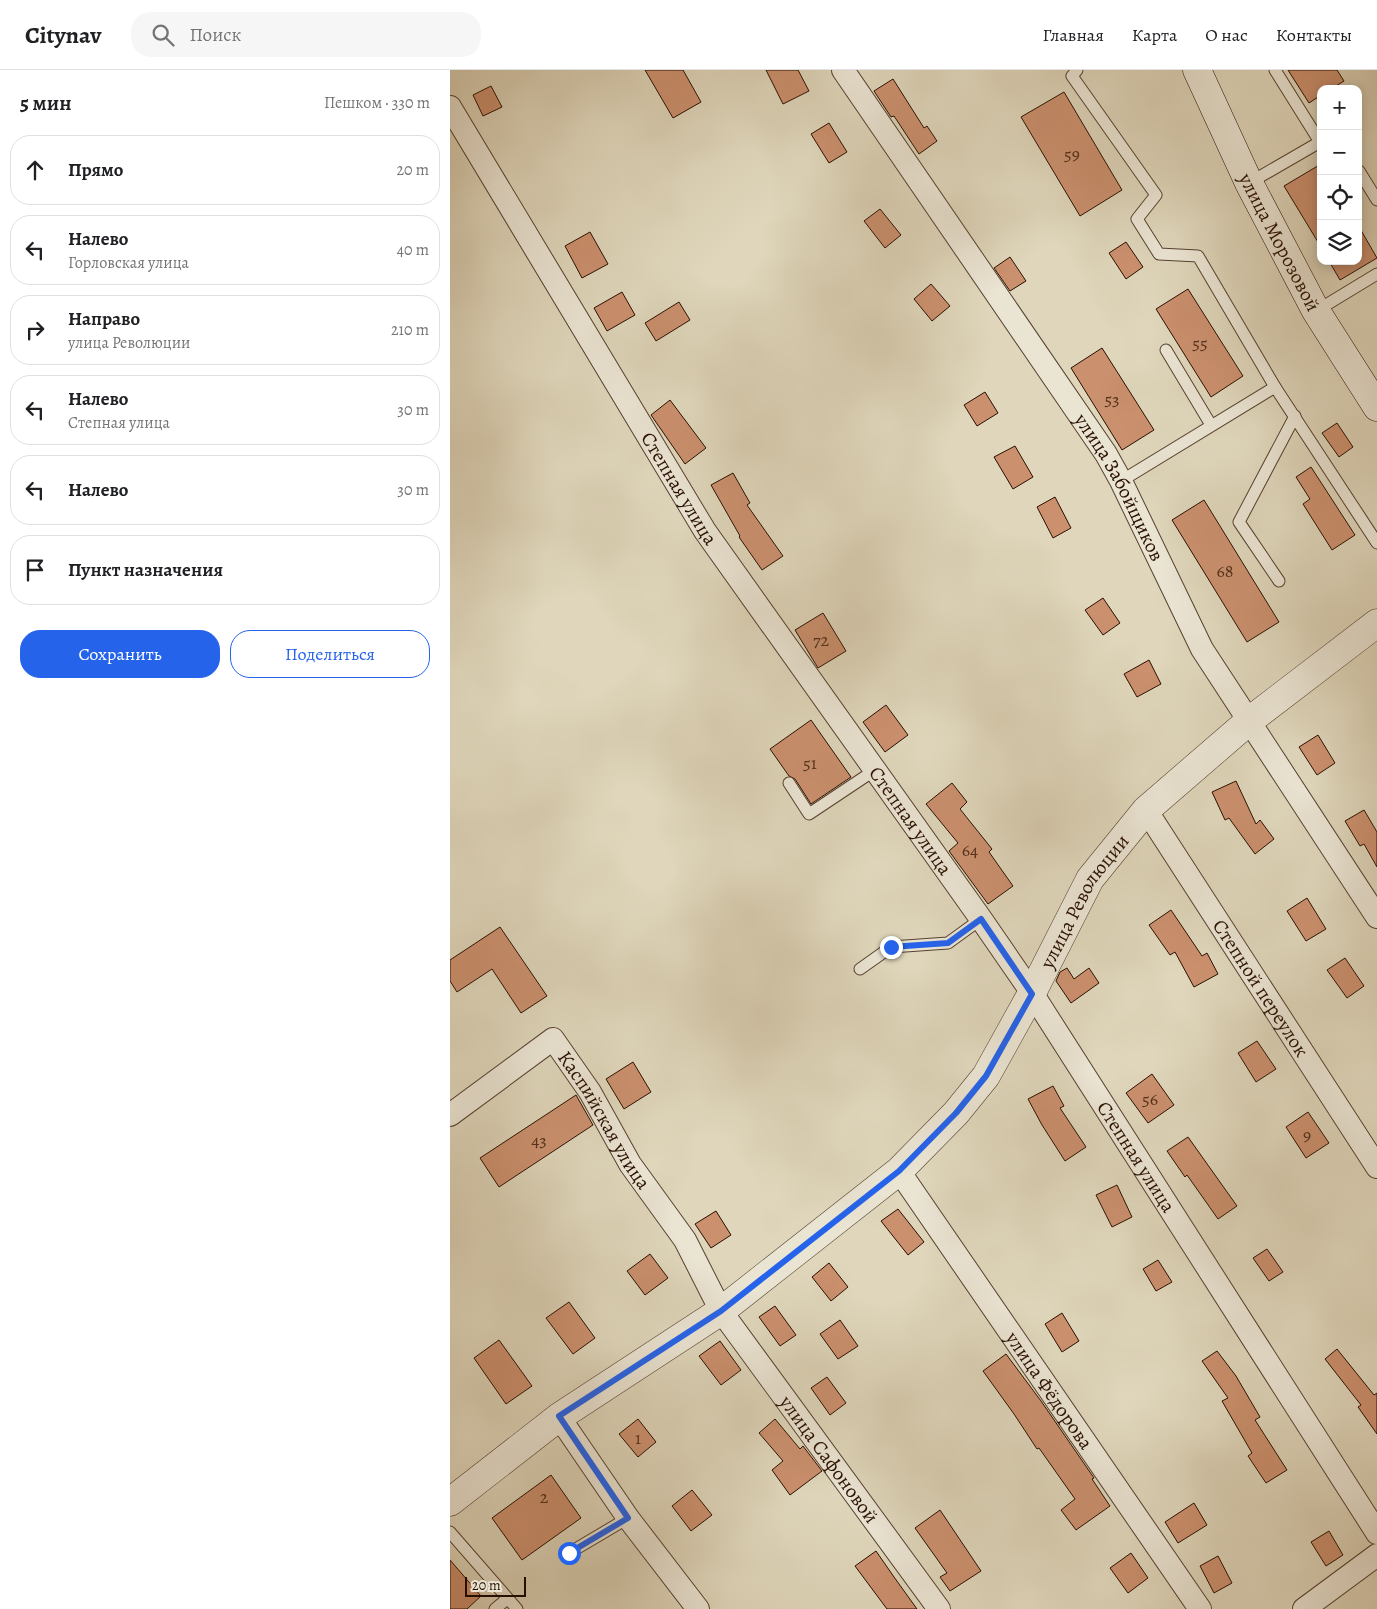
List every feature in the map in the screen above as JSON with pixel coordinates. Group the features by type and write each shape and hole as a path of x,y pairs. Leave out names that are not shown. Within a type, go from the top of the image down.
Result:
{"street":[{"name":"улица Забойщиков","path":"843,70 1106,454 1121,481 1202,649 1377,917"},
{"name":"улица Морозовой","path":"1197,70 1249,183 1316,311 1376,405"},
{"name":"Степная улица","path":"450,107 705,531 981,919 1032,994 1377,1532"},
{"name":"улица Революции","path":"450,1502 559,1416 721,1311 899,1171 956,1113 986,1076 1032,994 1090,880 1146,810 1249,721 1377,623"},
{"name":"Степной переулок","path":"1146,810 1377,1168"},
{"name":"Каспийская улица","path":"450,1115 553,1039 590,1092 630,1164 685,1240 721,1311"},
{"name":"улица Фёдорова","path":"899,1171 1200,1609"},
{"name":"улица Сафоновой","path":"721,1311 939,1609"},
{"path":"559,1416 628,1518 698,1609"},
{"path":"1304,1609 1377,1555"}],"lane":[{"path":"1077,70 1072,76 1156,195 1137,219 1159,254 1198,256 1275,387 1377,543"},
{"path":"1249,183 1320,142 1275,70"},
{"path":"1361,175 1377,200"},
{"path":"1316,311 1377,274"},
{"path":"1166,350 1211,425"},
{"path":"1121,481 1275,387"},
{"path":"1278,581 1239,522 1295,416"},
{"path":"789,784 809,814 875,770"},
{"path":"860,969 891,947 948,943 981,919"},
{"path":"569,1553 628,1518"},
{"path":"450,1532 517,1609"},
{"path":"496,1609 507,1599"}],"building":[{"path":"645,70 683,70 701,102 673,118"},
{"path":"766,70 798,70 809,91 783,104"},
{"path":"1288,70 1337,70 1344,81 1338,85 1317,85 1317,98 1309,103"},
{"path":"893,79 924,128 927,126 937,141 919,154 894,116 891,117 874,91"},
{"path":"491,86 502,107 483,116 473,95"},
{"path":"1064,92 1122,190 1080,216 1021,117"},
{"path":"829,123 847,152 829,163 811,134"},
{"path":"1317,166 1317,240 1284,186"},
{"path":"880,209 901,235 885,248 864,221"},
{"path":"590,232 608,264 582,278 565,246"},
{"path":"1362,232 1377,258 1340,280 1331,265 1362,265"},
{"path":"1126,242 1143,267 1126,279 1109,253"},
{"path":"1010,257 1026,281 1010,291 994,268"},
{"path":"931,284 950,306 932,321 914,299"},
{"path":"1188,289 1243,376 1211,397 1156,309"},
{"path":"622,292 635,315 607,331 594,308"},
{"path":"679,302 690,320 656,341 645,323"},
{"path":"1102,348 1154,430 1122,450 1071,368"},
{"path":"985,392 998,413 977,426 964,405"},
{"path":"670,400 706,448 685,464 651,415"},
{"path":"1337,423 1353,447 1339,457 1322,433"},
{"path":"1015,446 1033,477 1013,489 994,457"},
{"path":"1311,467 1355,535 1332,550 1303,504 1310,499 1296,477"},
{"path":"733,473 750,503 747,505 783,556 762,570 739,537 711,485"},
{"path":"1055,497 1071,528 1053,538 1037,507"},
{"path":"1204,500 1279,622 1247,642 1172,520"},
{"path":"1103,598 1120,623 1103,635 1085,610"},
{"path":"823,613 846,651 818,668 795,630"},
{"path":"1149,660 1161,684 1137,697 1124,674"},
{"path":"886,705 908,735 885,752 863,722"},
{"path":"811,720 851,777 811,804 795,779 789,776 770,749"},
{"path":"1318,735 1335,763 1317,775 1299,747"},
{"path":"1236,781 1256,824 1260,820 1274,839 1255,854 1229,818 1225,820 1212,792"},
{"path":"952,783 967,802 960,809 992,849 989,852 1013,886 988,904 949,851 958,843 926,804"},
{"path":"1364,810 1377,832 1377,867 1364,844 1360,846 1345,821"},
{"path":"1307,898 1326,929 1306,941 1287,911"},
{"path":"1171,910 1202,956 1207,953 1218,974 1194,987 1175,952 1170,955 1149,925"},
{"path":"500,927 547,996 521,1013 492,969 457,992 450,981 450,960"},
{"path":"1345,958 1364,986 1347,998 1327,970"},
{"path":"1067,968 1074,979 1089,968 1099,983 1071,1003 1056,981 1060,972"},
{"path":"1257,1041 1276,1069 1256,1082 1238,1053"},
{"path":"633,1062 651,1092 624,1109 606,1079"},
{"path":"1152,1074 1174,1105 1148,1123 1126,1093"},
{"path":"1053,1086 1064,1106 1060,1108 1086,1147 1065,1161 1028,1099"},
{"path":"576,1095 593,1125 499,1187 480,1158"},
{"path":"1308,1112 1329,1143 1306,1158 1286,1127"},
{"path":"1188,1137 1237,1206 1218,1219 1187,1175 1185,1177 1167,1151"},
{"path":"1117,1185 1132,1217 1112,1227 1096,1195"},
{"path":"898,1209 924,1242 908,1255 881,1221"},
{"path":"716,1211 731,1235 711,1248 695,1224"},
{"path":"1267,1249 1283,1272 1269,1281 1253,1258"},
{"path":"650,1254 668,1278 645,1295 627,1271"},
{"path":"1158,1260 1172,1282 1156,1291 1143,1269"},
{"path":"829,1263 848,1287 831,1301 812,1277"},
{"path":"569,1302 595,1338 573,1354 546,1318"},
{"path":"775,1306 796,1335 780,1346 759,1317"},
{"path":"1062,1313 1079,1341 1062,1352 1045,1324"},
{"path":"840,1320 858,1346 838,1359 820,1334"},
{"path":"499,1340 532,1386 506,1404 474,1358"},
{"path":"720,1341 741,1370 721,1385 699,1356"},
{"path":"1337,1349 1374,1395 1377,1393 1377,1434 1358,1407 1361,1405 1325,1359"},
{"path":"1217,1351 1236,1376 1260,1417 1255,1420 1287,1470 1266,1483 1248,1456 1252,1453 1222,1401 1228,1398 1202,1361"},
{"path":"1006,1354 1094,1478 1092,1479 1110,1506 1076,1530 1061,1510 1075,1499 1039,1448 1037,1449 983,1371"},
{"path":"827,1377 846,1403 830,1415 811,1388"},
{"path":"638,1419 656,1442 638,1457 619,1434"},
{"path":"775,1419 800,1449 803,1446 822,1471 790,1495 772,1470 783,1461 759,1433"},
{"path":"551,1475 581,1518 522,1560 492,1518"},
{"path":"692,1490 712,1515 691,1531 672,1506"},
{"path":"1194,1503 1207,1525 1178,1543 1165,1522"},
{"path":"940,1510 981,1571 950,1591 940,1577 947,1573 915,1528"},
{"path":"1329,1531 1343,1555 1326,1566 1311,1542"},
{"path":"876,1551 917,1609 887,1609 855,1566"},
{"path":"1131,1553 1148,1578 1128,1593 1110,1568"},
{"path":"1218,1556 1232,1583 1214,1593 1200,1566"},
{"path":"450,1560 481,1596 467,1609 450,1609"}],"route":[{"path":"569,1553 628,1518 559,1416 721,1311 899,1171 923,1149 956,1113 986,1076 1032,994 981,919 948,943 891,947"}]}
